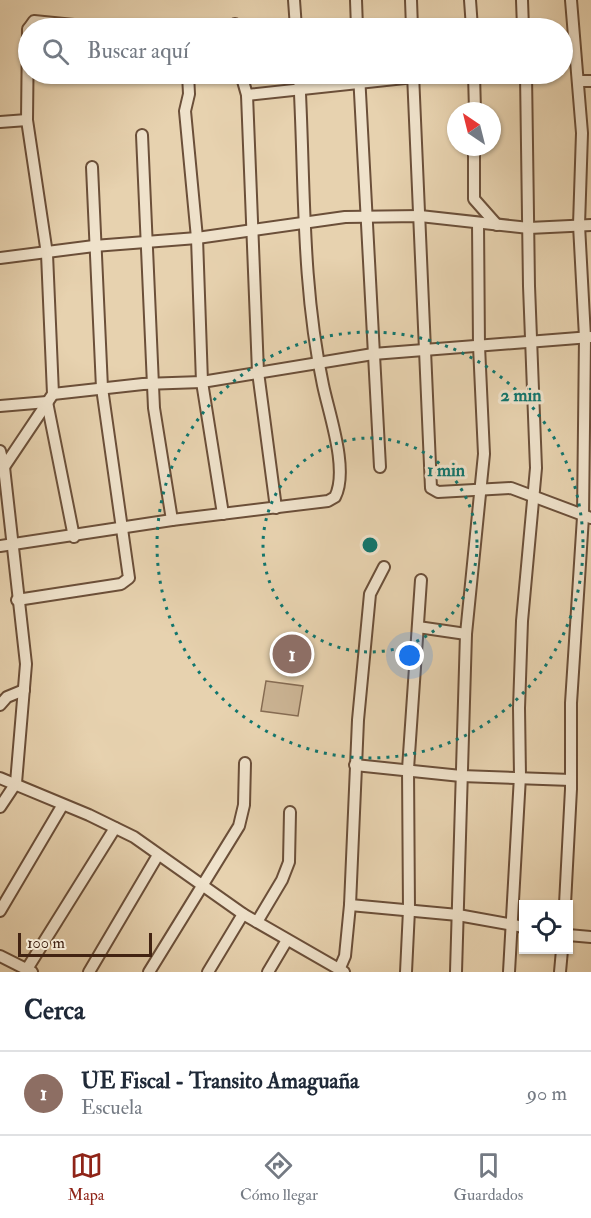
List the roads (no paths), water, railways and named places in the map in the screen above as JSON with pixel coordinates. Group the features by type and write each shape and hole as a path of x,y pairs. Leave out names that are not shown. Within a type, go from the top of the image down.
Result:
{"street":[{"path":"294,0 295,18"},
{"path":"356,0 357,18"},
{"path":"411,0 412,18"},
{"path":"470,0 471,18"},
{"path":"522,0 523,18"},
{"path":"570,0 572,18"},
{"path":"565,900 571,780 571,704 587,518 588,337 579,225 582,133 573,27"},
{"path":"579,81 591,81"},
{"path":"28,84 27,120 46,254 50,398 74,537"},
{"path":"188,84 189,94 184,111 197,238 202,382 223,514"},
{"path":"244,84 247,94 258,372 276,508"},
{"path":"6,546 172,520 328,501 338,491 341,475 318,362 308,285 303,221 300,84"},
{"path":"247,94 320,84"},
{"path":"360,84 380,467"},
{"path":"413,84 431,488 438,492 511,488 534,495 587,518"},
{"path":"474,84 474,102"},
{"path":"509,972 520,777 519,708 522,621 537,436 529,286 526,84"},
{"path":"0,122 27,120"},
{"path":"142,135 153,384 157,427 172,520"},
{"path":"474,156 474,199 497,225"},
{"path":"17,600 127,581 102,388 92,167"},
{"path":"0,258 46,254 94,246 197,238 303,221 368,216 420,216 529,228 591,225"},
{"path":"456,972 466,634 482,490 483,420 479,346 478,223"},
{"path":"0,406 102,388 202,382 373,354 588,337"},
{"path":"4,468 50,398"},
{"path":"0,451 4,468 6,546 17,600 26,664 16,783 0,807"},
{"path":"0,778 115,828 243,914 337,970 345,956 350,905 356,765 370,594 384,567"},
{"path":"406,972 409,910 408,769 421,580"},
{"path":"418,627 466,634"},
{"path":"0,705 7,697 24,690"},
{"path":"149,972 238,826 244,805 245,763"},
{"path":"356,765 461,776 571,780"},
{"path":"0,911 62,806"},
{"path":"257,922 282,880 289,862 290,812"},
{"path":"0,956 29,971 115,828"},
{"path":"89,972 158,855"},
{"path":"350,905 458,915 519,926"},
{"path":"208,972 243,914"},
{"path":"573,935 591,937"},
{"path":"268,972 287,940"},
{"path":"561,972 562,954"}],"place":[{"name":"UE Fiscal - Transito Amaguaña","path":"292,654"}]}
